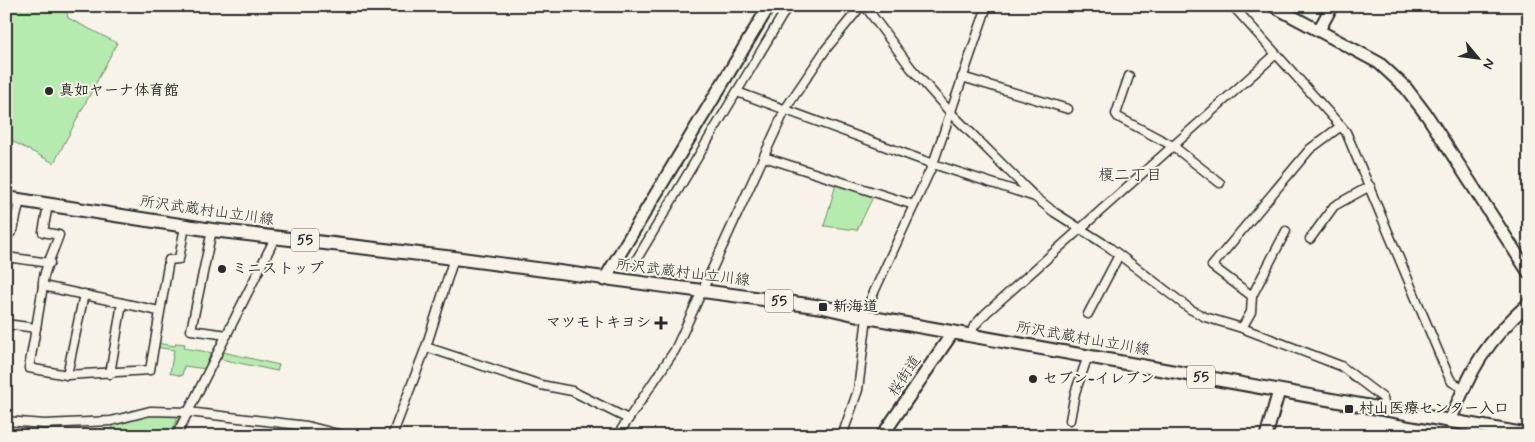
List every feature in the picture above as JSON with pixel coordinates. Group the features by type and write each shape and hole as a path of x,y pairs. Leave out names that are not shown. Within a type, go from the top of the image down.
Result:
{"main road":[{"name":"所沢武蔵村山立川線","path":"6,198 212,230 454,258 604,280 705,290 823,307 1450,421 1475,431 1529,436"}],"street":[{"path":"604,280 769,6"},
{"path":"635,262 788,6"},
{"path":"616,436 675,350 705,290 786,108 826,50 861,6"},
{"path":"865,6 911,68 950,112 1035,197 1080,230 1119,255 1190,309 1205,317 1242,328 1341,366 1383,398 1385,409"},
{"path":"842,436 858,390 865,316 933,164 987,6"},
{"path":"1232,6 1341,126 1351,142 1448,377 1452,382 1463,388"},
{"path":"1274,6 1379,63 1406,88 1428,117 1529,272"},
{"path":"1320,30 1332,6"},
{"path":"971,335 974,326 986,313 1276,54"},
{"path":"1129,76 1116,114 1118,117 1173,146 1220,183"},
{"path":"962,77 1068,109"},
{"path":"737,92 786,108 933,164 1035,197"},
{"path":"1252,296 1212,266 1310,149 1341,126"},
{"path":"764,157 914,205"},
{"path":"670,170 685,178"},
{"path":"1310,239 1334,206 1370,186"},
{"path":"6,238 13,230 20,200"},
{"path":"48,205 43,232 59,235 50,263 42,279 43,286 29,368 67,375 110,374 150,370 169,260 179,259 185,226"},
{"path":"212,230 191,330 227,334"},
{"path":"1242,328 1251,312 1252,296 1286,231"},
{"path":"176,436 276,236"},
{"path":"1088,314 1119,255"},
{"path":"6,257 50,263"},
{"path":"392,436 426,347 454,258"},
{"path":"43,286 159,311"},
{"path":"67,375 84,294"},
{"path":"110,374 122,303"},
{"path":"1450,421 1463,388 1489,343 1529,303"},
{"path":"6,324 36,328"},
{"name":"桜街道","path":"882,436 953,332"},
{"path":"426,347 541,385 572,391 628,419"},
{"path":"1070,420 1075,393 1088,356"},
{"path":"1266,436 1279,391"},
{"path":"6,421 44,424 112,421 150,411 188,412 307,426 346,436"}],"green space":[{"name":"真如ヤーナ体育館","path":"6,6 62,6 66,9 68,18 117,43 54,163 6,138"},
{"path":"836,184 874,195 857,230 824,226"},
{"path":"156,343 175,346 176,343 185,344 184,348 214,353 206,369 184,366 182,376 170,373 174,350 155,347"},
{"path":"223,352 279,365 277,371 220,359"},
{"path":"181,412 169,436 111,436 113,424 146,415"}],"place":[{"name":"真如ヤーナ体育館","path":"49,91"},
{"name":"ミニストップ","path":"222,269"},
{"name":"新海道","path":"823,307"},
{"name":"マツモトキヨシ","path":"661,323"},
{"name":"セブン-イレブン","path":"1033,379"},
{"name":"村山医療センター入口","path":"1349,409"}],"district":[{"name":"榎二丁目","path":"1130,175"}]}
